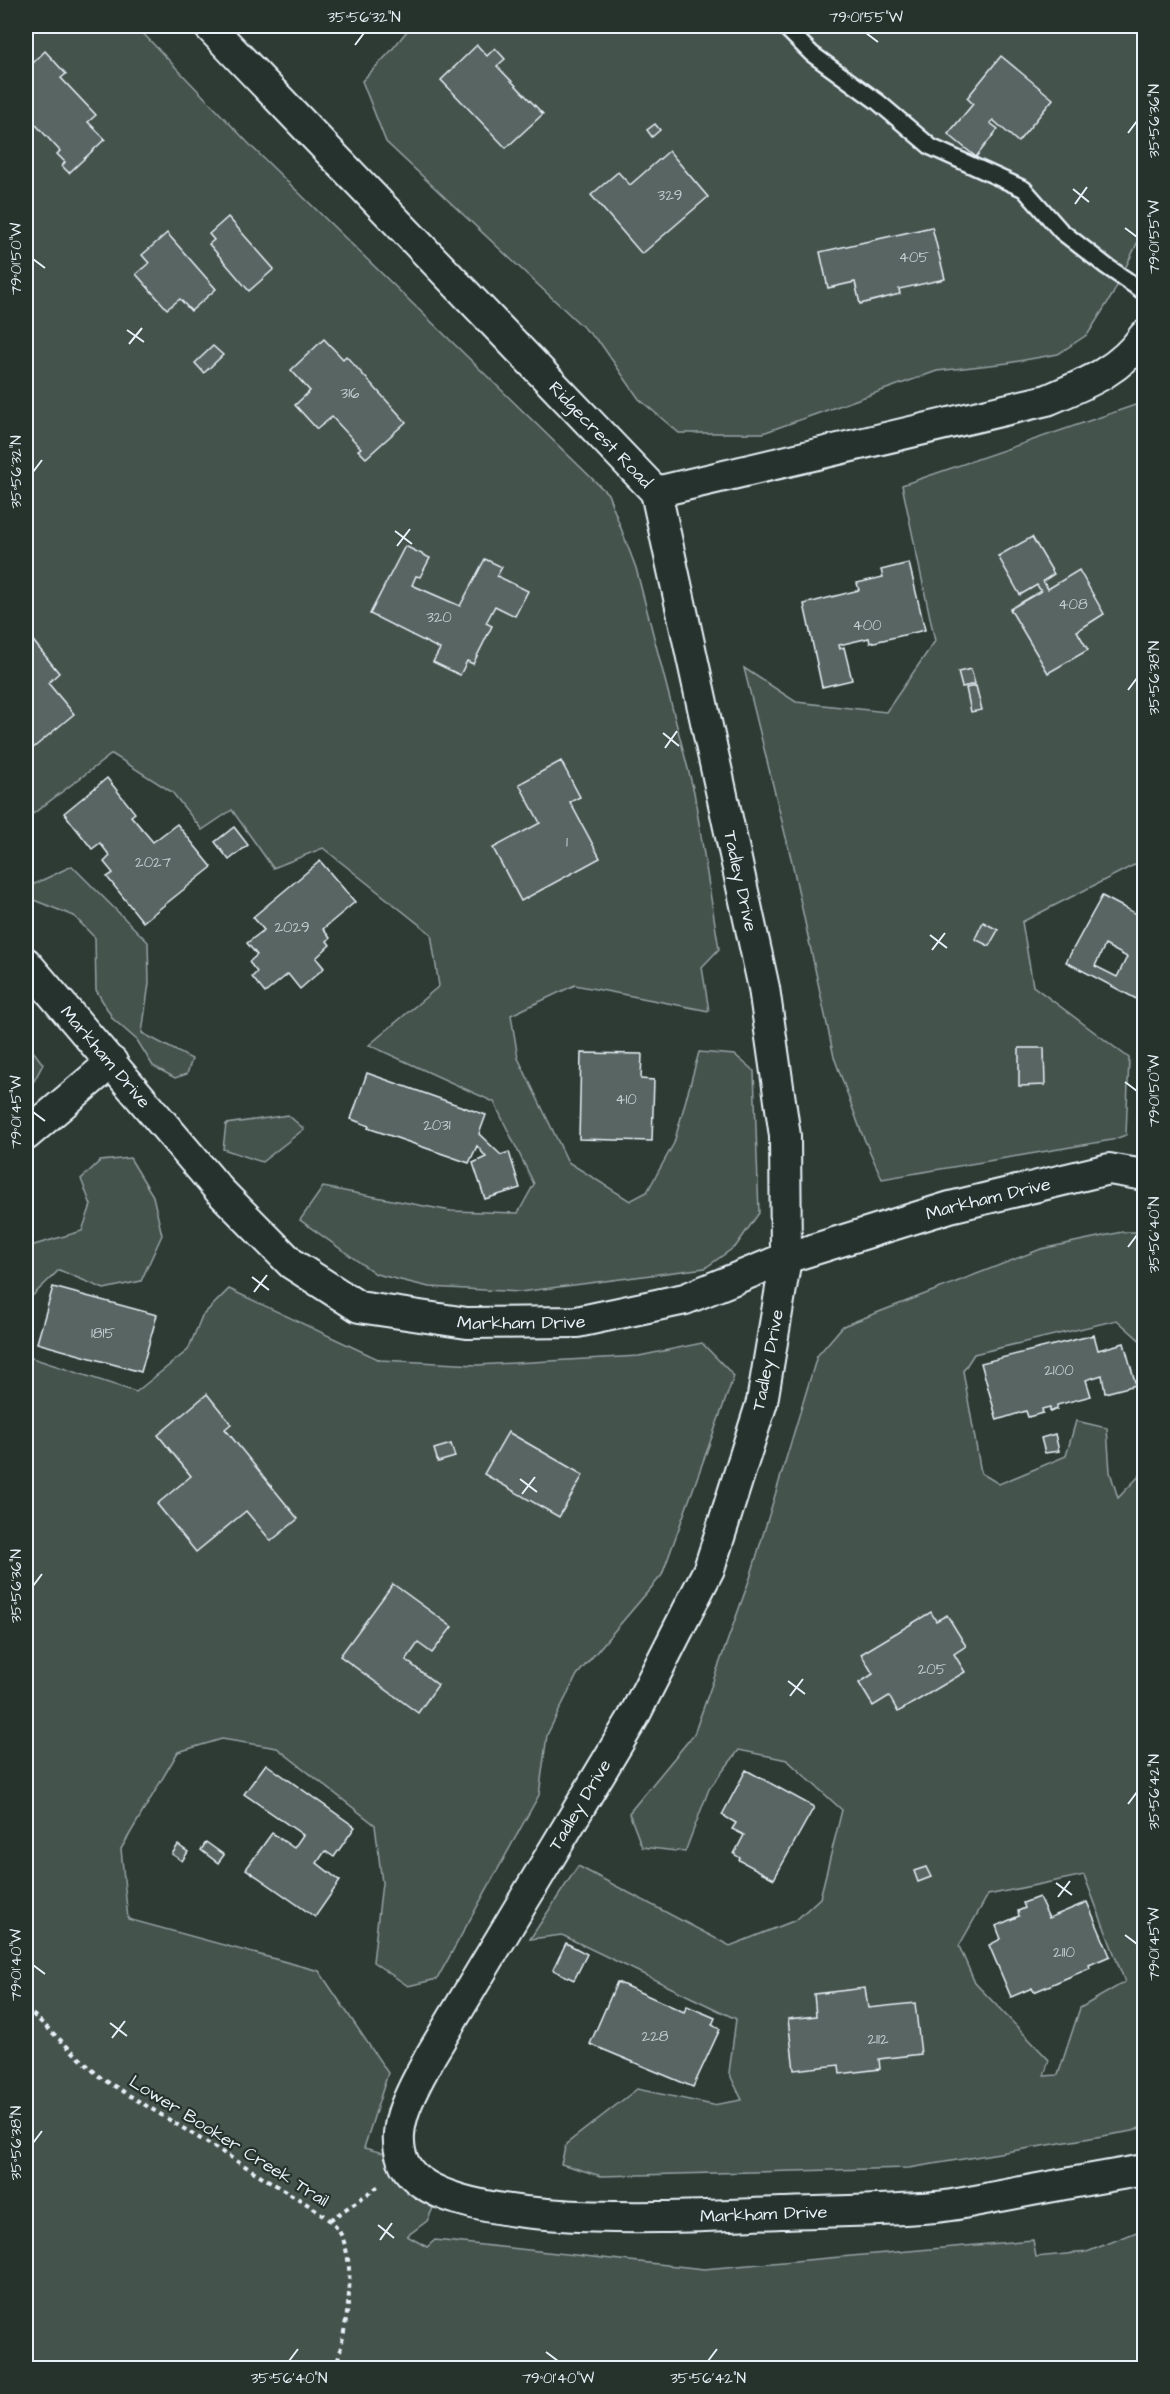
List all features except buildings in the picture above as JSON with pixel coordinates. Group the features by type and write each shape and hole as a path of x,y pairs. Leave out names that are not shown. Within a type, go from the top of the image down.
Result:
{"street":[{"name":"Ridgecrest Road","path":"209,26 656,492 1047,400 1102,377 1140,343 1144,336"},
{"name":"Tadley Drive","path":"403,2160 398,2136 402,2118 431,2055 633,1718 709,1569 762,1402 786,1258 785,1136 764,988 656,492"},
{"name":"Markham Drive","path":"26,963 220,1191 292,1264 359,1306 467,1323 577,1323 685,1299 786,1258 950,1207 1109,1170 1144,1175"},
{"path":"26,1135 112,1062"},
{"name":"Markham Drive","path":"403,2160 422,2183 439,2193 468,2202 529,2213 634,2218 937,2207 1144,2170"}],"lane":[{"path":"784,26 813,54 878,102 932,147 1024,189 1061,231 1144,292"}],"path":[{"name":"Lower Booker Creek Trail","path":"26,2008 101,2078 330,2220 343,2239 349,2287 348,2317 336,2368"},
{"path":"330,2220 403,2160"}],"shaded area":[{"path":"26,26 136,26 253,148 608,494 636,568 694,792 719,949 702,967 709,1011 575,985 511,1015 518,1058 568,1162 630,1201 647,1192 674,1143 699,1052 735,1055 754,1071 759,1213 736,1246 705,1268 520,1292 429,1287 376,1274 300,1220 323,1187 451,1211 518,1213 534,1184 494,1102 369,1045 439,986 431,934 323,848 273,868 232,810 202,830 172,792 112,754 26,819"},
{"path":"411,26 1144,26 1144,220 1141,235 1113,294 1088,334 1058,354 1008,363 937,371 763,433 679,433 639,399 601,344 386,142 362,81"},
{"path":"1144,402 1144,868 1134,865 1022,922 1033,986 1129,1058 1126,1135 1112,1140 882,1179 862,1134 834,1057 792,862 744,668 796,702 886,712 935,641 902,485"},
{"path":"72,866 148,942 149,983 142,1033 192,1059 187,1074 175,1078 153,1066 137,1040 113,1019 96,990 95,938 74,916 26,897 26,888"},
{"path":"26,1042 43,1064 34,1081 26,1088"},
{"path":"288,1115 304,1129 262,1162 223,1149 226,1124"},
{"path":"130,1158 153,1196 162,1235 141,1281 104,1289 59,1270 26,1302 26,1252 34,1245 82,1231 91,1205 81,1179 100,1161"},
{"path":"1122,1232 1144,1232 1144,1344 1117,1320 974,1354 963,1371 981,1473 999,1484 1066,1456 1076,1421 1107,1428 1110,1472 1118,1498 1144,1471 1144,2126 1133,2131 909,2168 601,2176 561,2164 566,2144 637,2089 713,2105 742,2100 729,2073 736,2019 562,1935 530,1939 578,1866 730,1946 796,1920 820,1898 842,1810 787,1760 739,1750 709,1789 685,1852 642,1847 629,1813 694,1734 750,1578 817,1356 843,1326 1041,1249","holes":["1084,1875 1125,1982 1080,2008 1058,2075 1044,2076 1049,2060 975,1983 959,1946 988,1895"]},
{"path":"229,1289 380,1360 477,1365 639,1356 702,1343 734,1376 662,1575 577,1675 547,1735 539,1795 437,1979 408,1986 373,1962 382,1883 375,1825 277,1748 222,1739 178,1752 121,1849 128,1919 319,1971 388,2073 364,2148 387,2154 398,2180 417,2198 433,2208 427,2221 407,2236 427,2247 435,2240 704,2269 1033,2240 1036,2257 1087,2252 1144,2229 1144,2368 26,2368 26,1356 136,1392 188,1350 202,1316"}]}
